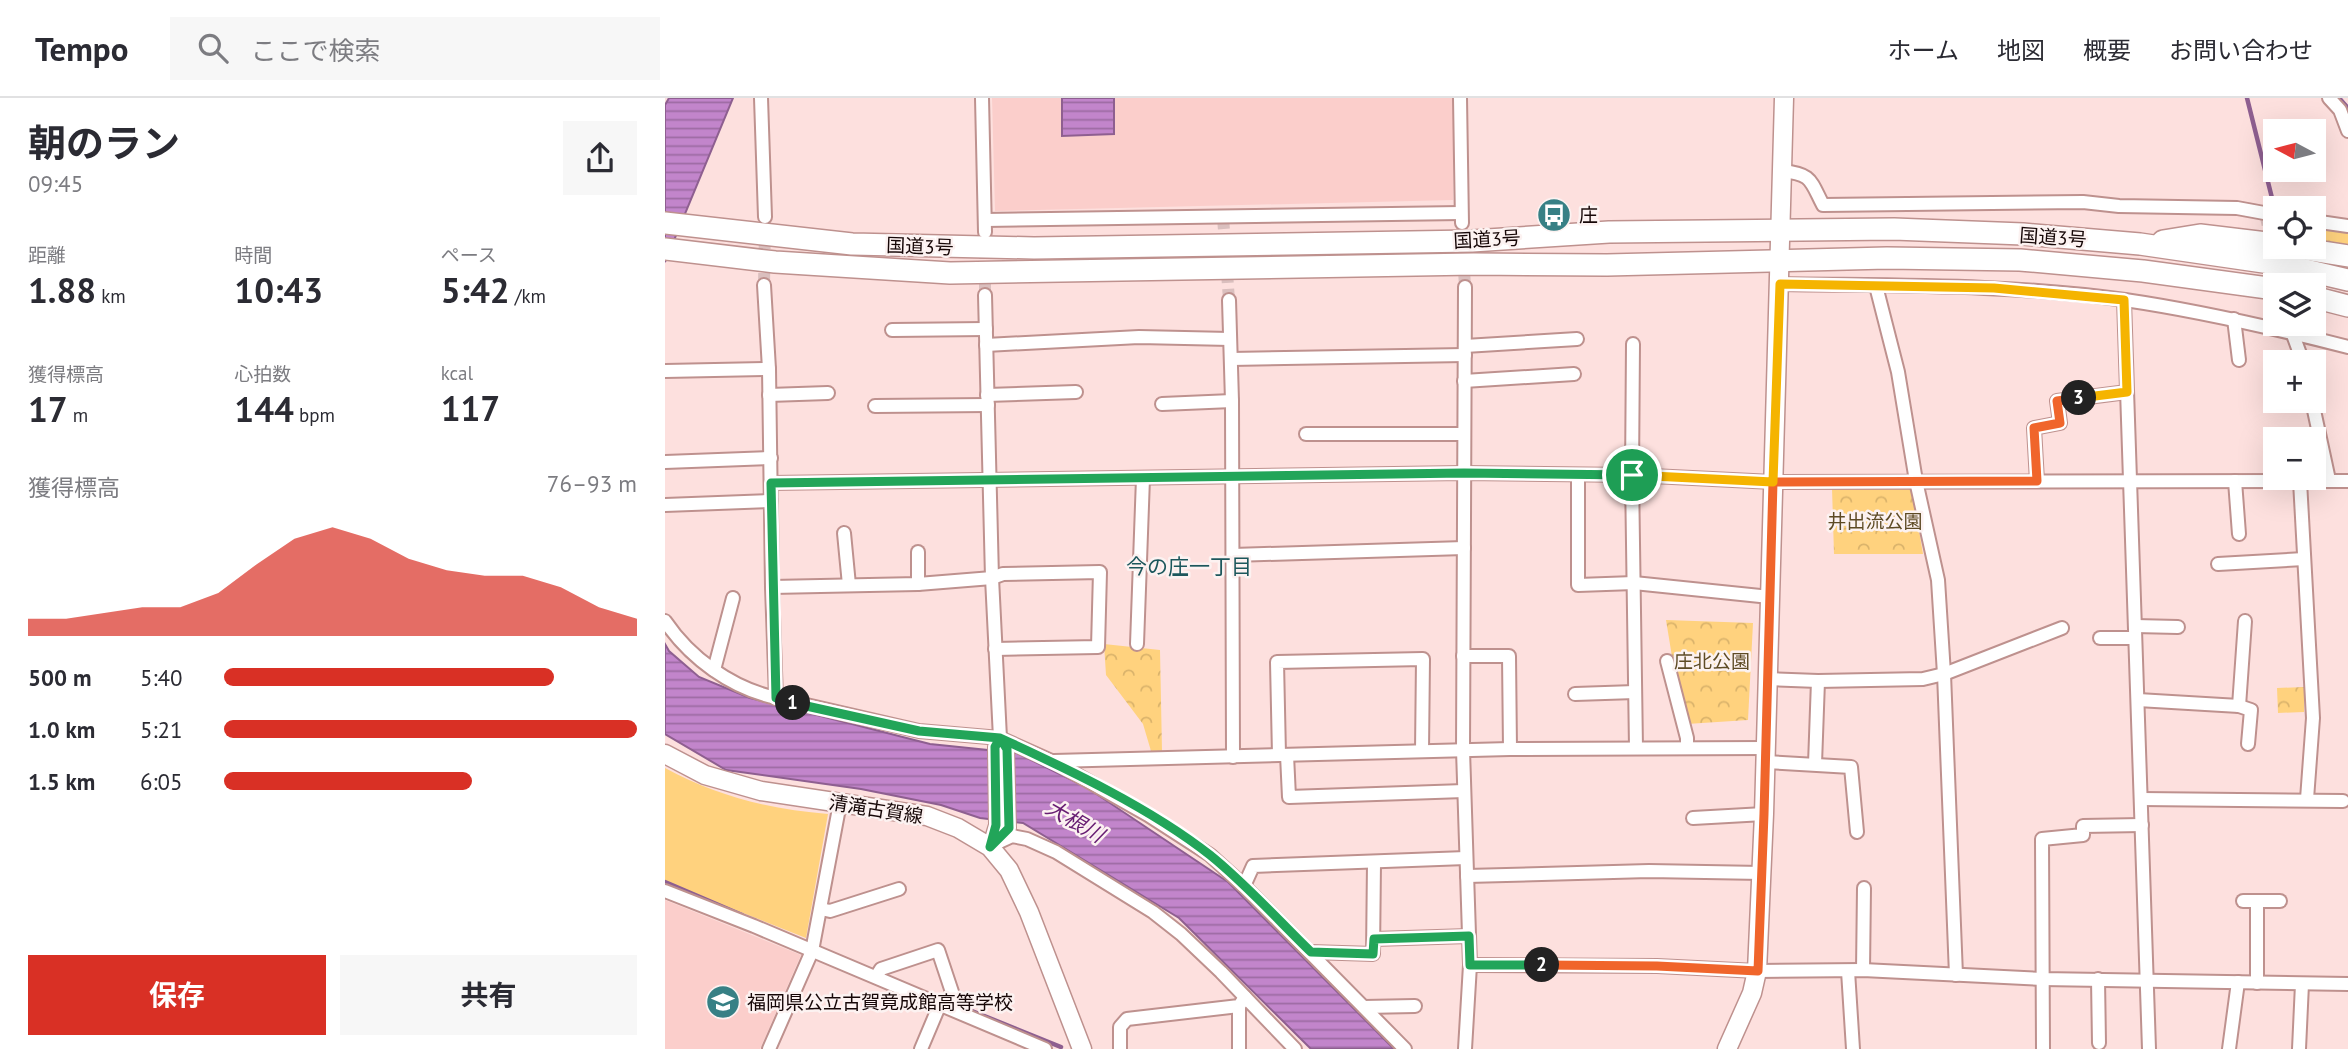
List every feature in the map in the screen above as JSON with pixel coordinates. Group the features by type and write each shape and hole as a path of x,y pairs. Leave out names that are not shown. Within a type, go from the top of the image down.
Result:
{"highway":[{"name":"国道3号","path":"665,223 852,244 1034,248 1427,242 1609,232 1894,229 2022,234 2140,244 2284,265 2348,280"},
{"path":"2140,244 2200,235 2263,243"},
{"name":"国道3号","path":"674,250 775,262 950,273 1780,262 1887,258 2020,260 2143,271 2263,287"},
{"path":"2326,253 2348,256"},
{"path":"2326,301 2348,306"}],"street":[{"path":"761,98 765,217"},
{"path":"982,98 985,226 1461,218 1460,98"},
{"path":"1727,1049 1752,993 1758,971 1784,98"},
{"path":"2329,98 2340,110 2348,131"},
{"path":"1782,171 1801,173 1809,179 1823,205 2083,202 2119,206 2237,208 2263,213"},
{"path":"2326,223 2348,226"},
{"path":"1780,284 1994,288 2124,300 2263,326"},
{"path":"764,285 769,369 776,698"},
{"path":"1876,286 1898,372 1916,481 1938,580 1956,975"},
{"path":"1465,287 1463,750 1470,965 1465,1049"},
{"path":"985,295 992,578 1003,827 990,847"},
{"path":"1229,300 1233,477 1233,757"},
{"path":"2124,300 2149,1049"},
{"path":"2234,319 2239,360"},
{"path":"892,330 986,329"},
{"path":"2307,336 2348,347"},
{"path":"986,345 1139,337 1230,339"},
{"path":"1231,359 1465,351 1577,339"},
{"path":"1633,344 1636,748"},
{"path":"665,371 769,369"},
{"path":"1464,381 1574,374"},
{"path":"876,406 1076,392"},
{"path":"2037,481 2034,428 2060,423 2057,401 2127,392"},
{"path":"769,395 828,393"},
{"path":"1161,404 1232,401"},
{"path":"2315,413 2329,480"},
{"path":"1306,434 1464,434"},
{"path":"665,462 771,458"},
{"path":"771,483 1464,473 1632,475 1773,482 2263,481"},
{"path":"1578,475 1578,585 1633,583 1770,597"},
{"path":"1137,644 1143,478"},
{"path":"2326,480 2348,481"},
{"path":"2235,481 2239,534"},
{"path":"2300,490 2313,718 2307,799"},
{"path":"665,505 771,501"},
{"path":"844,533 849,585"},
{"path":"1233,555 1464,548"},
{"path":"918,552 918,584"},
{"path":"2218,564 2304,559"},
{"path":"772,587 918,584 992,578 1003,573 1100,572 1098,648 995,649"},
{"path":"714,670 733,597"},
{"path":"665,621 679,642 732,681 804,706 919,731 1001,745 1050,761 1148,815 1210,855 1311,952 1405,1049"},
{"path":"2239,706 2245,621"},
{"path":"2100,638 2178,627"},
{"path":"1767,679 1923,679 1944,674 2062,628"},
{"path":"1463,656 1509,656 1510,748"},
{"path":"1422,751 1423,659 1277,662 1283,755 1289,797 1464,791"},
{"path":"1667,661 1687,737 1686,747"},
{"path":"1815,764 1818,681"},
{"path":"1575,694 1635,692"},
{"path":"2138,700 2239,706 2251,710 2248,744"},
{"path":"1050,761 1510,748 1686,747 1851,767 1857,832"},
{"name":"清滝古賀線","path":"665,754 705,775 761,791 927,816 958,828 990,847 1009,870 1029,912 1082,1049"},
{"path":"2141,799 2343,801"},
{"path":"769,1049 812,951 840,803"},
{"path":"1693,818 1764,814"},
{"path":"2043,1049 2042,839 2084,835 2083,826 2142,825"},
{"path":"990,847 1012,836 1027,839 1056,852 1153,912 1181,934 1242,1001 1295,1049"},
{"path":"1244,886 1253,866 1466,858"},
{"path":"1311,952 1373,954 1374,863"},
{"path":"1467,876 1649,871 1762,873"},
{"path":"821,909 830,911 899,888"},
{"path":"1863,970 1864,888"},
{"path":"665,891 1048,1049"},
{"path":"2243,901 2280,901"},
{"path":"2257,901 2257,982"},
{"path":"1374,939 1469,936"},
{"path":"876,977 881,968 937,950 955,1002 953,1009"},
{"path":"1470,965 1657,966 1758,971 1863,970 2042,979 2348,984"},
{"path":"1848,971 1853,1049"},
{"path":"2098,979 2099,1043"},
{"path":"2229,1049 2238,982"},
{"path":"2299,1049 2302,984"},
{"path":"1120,1049 1120,1027 1127,1019 1242,1001"},
{"path":"1239,1049 1242,1001"},
{"path":"921,1049 940,1004"},
{"path":"1364,1007 1415,1006"}],"shaded area":[{"path":"992,98 1453,98 1453,200 995,211"},
{"name":"福岡県公立古賀竟成館高等学校","path":"665,900 801,955 760,1049 665,1049"}],"green space":[{"path":"2326,228 2348,232 2348,248 2326,243"},
{"name":"井出流公園","path":"1832,488 1912,489 1923,554 1834,554"},
{"name":"庄北公園","path":"1666,620 1753,623 1748,720 1687,724"},
{"path":"1104,644 1160,650 1162,751 1151,751 1143,724 1106,675"},
{"path":"2304,687 2304,712 2278,713 2277,688"},
{"path":"665,768 743,800 828,814 806,938 665,882"}],"water":[{"path":"669,98 733,98 665,262 665,105"},
{"path":"1062,98 1114,98 1114,134 1062,136"},
{"name":"大根川","path":"665,644 669,651 699,677 750,698 930,744 1017,753 1086,787 1228,882 1394,1049 1311,1049 1179,918 1023,823 980,818 941,805 861,789 726,770 665,734"}],"waterway":[{"path":"2247,98 2272,196"},
{"path":"2339,98 2348,108"},
{"path":"665,882 742,915"},
{"path":"962,1007 1061,1047"}],"tunnel":[{"path":"1223,217 1229,300"},
{"path":"764,285 765,229"},
{"path":"1462,235 1465,287"},
{"path":"985,243 985,295"},
{"path":"2275,259 2278,273"}],"place":[{"name":"庄","path":"1554,215"},
{"name":"福岡県公立古賀竟成館高等学校","path":"723,1002"}],"district":[{"name":"今の庄一丁目","path":"1189,566"}],"route":[{"path":"1632,475 1464,473 771,483 776,698 919,731 1000,738 995,747 996,825 990,847 1009,828 1007,749 1000,738 1056,763 1148,815 1210,855 1311,952 1373,954 1374,939 1469,936 1470,965 1657,966 1758,971 1773,482 2037,481 2034,428 2060,423 2057,401 2127,392 2124,300 1994,288 1780,284 1773,482 1632,475"}]}
